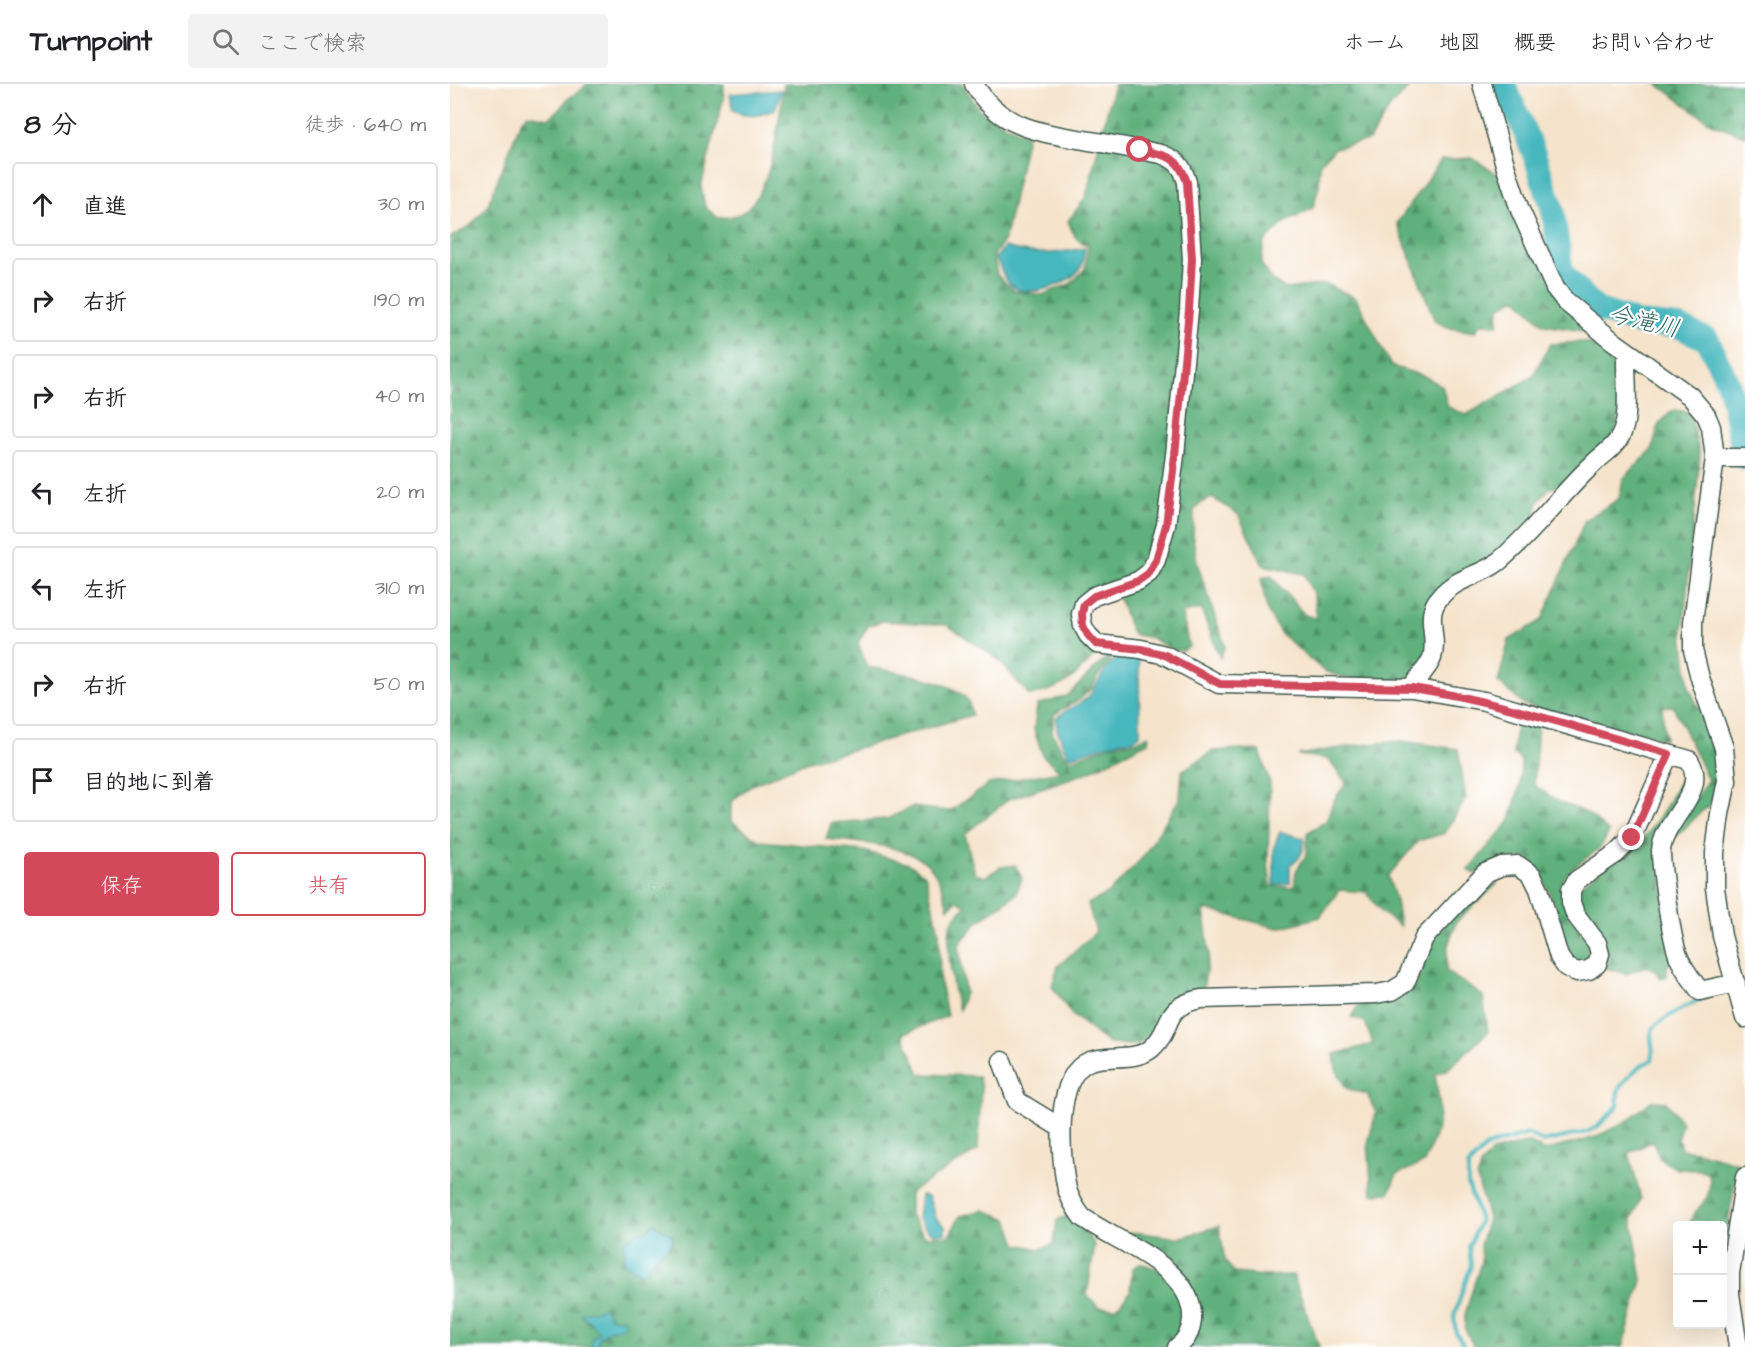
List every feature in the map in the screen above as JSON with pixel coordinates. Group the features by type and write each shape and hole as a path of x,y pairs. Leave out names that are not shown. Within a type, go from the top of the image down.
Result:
{"street":[{"path":"974,84 1000,115 1017,124 1037,132 1161,154 1175,159 1184,171 1187,182 1192,259 1189,310 1166,525 1156,560 1149,573 1138,581 1094,596 1084,604 1083,626 1088,635 1096,644 1141,649 1165,655 1220,684 1412,688 1484,701 1689,760 1696,772 1695,785 1665,836 1661,850 1664,880 1679,959 1700,992 1736,982"},
{"path":"1482,84 1520,210 1554,288 1566,302 1630,354 1690,396 1706,416 1729,458 1694,622 1693,650 1724,748 1727,780 1715,853 1715,888 1722,936 1745,1018"},
{"path":"1412,688 1432,659 1430,618 1433,605 1442,594 1451,586 1498,561 1552,509 1593,464 1614,447 1622,433 1625,417 1626,362 1630,354"},
{"path":"1178,1347 1191,1330 1192,1312 1186,1293 1163,1266 1092,1224 1075,1208 1067,1190 1061,1128 1065,1093 1074,1073 1089,1061 1138,1055 1151,1050 1160,1040 1174,1010 1189,1001 1376,994 1392,991 1405,983 1424,938 1485,873 1502,866 1518,865 1533,875 1559,957 1566,967 1577,972 1589,970 1597,964 1600,954 1597,943 1575,914 1571,902 1571,890 1577,880 1617,853 1632,838 1669,754"},
{"path":"1002,1061 1017,1101 1061,1128"},
{"path":"1738,1347 1730,1294 1730,1272 1745,1177"}],"green space":[{"path":"586,84 724,84 724,96 701,187 705,207 718,218 737,215 749,207 759,194 772,157 784,84 962,84 981,112 1027,136 1005,238 994,255 997,275 1014,291 1042,295 1070,284 1085,269 1088,246 1077,239 1068,221 1086,197 1114,84 1412,84 1391,106 1369,140 1335,148 1320,163 1319,186 1313,208 1284,223 1264,243 1261,264 1273,281 1286,289 1326,284 1356,298 1391,366 1424,376 1442,386 1448,407 1466,415 1532,377 1550,344 1581,342 1600,345 1620,359 1620,413 1615,433 1563,486 1549,488 1538,503 1534,518 1493,555 1446,582 1427,656 1416,672 1402,683 1346,678 1324,671 1281,634 1267,611 1261,578 1271,576 1305,615 1317,619 1314,596 1304,574 1263,565 1238,514 1213,498 1204,501 1194,510 1193,539 1198,566 1225,646 1220,658 1201,609 1182,613 1189,647 1182,651 1170,649 1152,638 1132,634 1120,601 1109,582 1075,625 1086,647 1096,654 1081,670 1059,687 1029,695 998,659 947,625 882,621 868,626 858,643 867,667 922,677 950,687 961,693 968,701 972,715 808,761 750,786 731,802 731,821 760,841 864,851 909,864 925,875 939,931 940,982 947,1016 903,1034 920,1074 978,1076 981,1088 978,1150 910,1192 910,1215 925,1236 949,1236 960,1216 984,1210 1008,1219 1017,1244 1040,1249 1054,1244 1057,1220 1072,1214 1095,1245 1087,1295 1099,1307 1116,1308 1130,1292 1132,1269 1140,1263 1158,1269 1174,1284 1185,1312 1181,1334 1166,1347 450,1347 450,238 470,226 487,207 521,121 528,114 549,118"},
{"path":"1657,84 1745,84 1745,136 1711,123"},
{"path":"1472,158 1499,175 1513,213 1596,333 1544,325 1516,298 1499,307 1498,325 1480,324 1475,332 1449,328 1435,321 1397,223 1441,160"},
{"path":"1673,410 1690,412 1700,456 1683,631 1689,687 1715,742 1722,773 1715,803 1702,811 1677,836 1681,819 1708,780 1673,706 1662,707 1665,739 1524,705 1498,682 1509,640 1542,620 1585,520 1619,499 1623,479 1652,450 1659,424"},
{"path":"1113,656 1097,677 1092,688 1079,700 1054,714 1052,732 1065,756 1071,760 1115,744 1136,742 1149,735 1148,742 1086,773 1009,799 965,834 975,874 985,877 1001,867 1015,865 1022,878 1016,894 979,921 959,944 965,993 959,1010 952,978 949,938 953,920 966,906 958,900 948,908 935,873 923,861 912,855 867,843 826,839 831,823 887,819 912,807 950,811 989,784 1060,771 1043,756 1034,730 1037,705 1067,696 1107,657"},
{"path":"1517,717 1538,721 1534,785 1559,802 1587,813 1609,832 1601,847 1574,867 1562,880 1570,916 1594,949 1587,965 1571,964 1561,946 1560,920 1548,889 1538,870 1527,858 1500,859 1475,874 1468,870 1509,822 1520,786 1521,760 1513,754"},
{"path":"1401,741 1458,749 1466,798 1445,833 1418,841 1388,876 1396,901 1400,926 1381,912 1366,892 1339,890 1320,917 1278,928 1204,909 1209,954 1203,989 1177,1002 1159,1025 1138,1045 1109,1044 1071,1014 1052,986 1058,966 1096,932 1088,904 1109,893 1143,857 1180,798 1182,771 1213,751 1241,749 1260,751 1270,783 1268,863 1271,886 1294,887 1296,871 1307,854 1307,833 1326,821 1334,800 1346,783 1328,759 1298,755"},
{"path":"1684,772 1690,774 1688,787 1657,844 1673,957 1667,968 1667,976 1661,979 1655,970 1646,966 1626,974 1606,968 1608,954 1579,913 1577,887 1640,844 1663,812"},
{"path":"1494,877 1497,884 1457,921 1448,945 1446,971 1483,996 1488,1032 1447,1070 1435,1074 1439,1101 1438,1128 1424,1163 1397,1174 1389,1193 1372,1194 1368,1143 1376,1113 1367,1094 1346,1088 1336,1069 1334,1054 1373,1044 1365,1022 1351,1017 1362,1000 1399,995 1408,991 1417,980 1430,944 1440,930"},
{"path":"1651,1101 1666,1102 1682,1122 1678,1137 1681,1149 1697,1151 1738,1163 1727,1231 1727,1221 1691,1221 1709,1192 1709,1174 1699,1170 1677,1169 1660,1159 1653,1141 1629,1153 1641,1199 1632,1219 1642,1280 1623,1347 1474,1347 1465,1329 1465,1314 1481,1262 1480,1245 1488,1218 1477,1179 1480,1166 1492,1152 1529,1142 1544,1151 1596,1137 1627,1121"},
{"path":"1219,1226 1225,1261 1235,1273 1265,1276 1293,1275 1319,1347 1185,1347 1187,1273 1178,1264 1162,1258 1127,1233 1179,1238"}],"water":[{"path":"782,90 775,109 759,115 743,115 733,110 730,94"},
{"path":"1004,247 1044,253 1085,248 1082,265 1070,278 1042,290 1024,291 1013,287 1006,280 996,258"},
{"path":"1124,657 1139,661 1140,735 1134,740 1116,742 1070,757 1067,755 1057,729 1056,718 1089,696 1107,667 1117,659"},
{"path":"1280,832 1304,838 1304,846 1300,857 1290,865 1290,883 1274,885 1274,847"},
{"path":"921,1195 928,1196 936,1218 945,1227 945,1233 933,1234 918,1217"},
{"path":"653,1223 674,1236 669,1247 649,1262 647,1272 641,1272 624,1264 623,1243 638,1231 647,1232"},
{"path":"604,1307 611,1318 625,1320 623,1327 609,1330 599,1338 598,1346 591,1347 592,1338 600,1332 581,1314"}],"waterway":[{"name":"今滝川","path":"1504,84 1533,151 1552,207 1562,273 1596,309 1638,323 1680,327 1708,340 1729,386 1745,458"},
{"path":"1465,1347 1456,1333 1454,1316 1471,1265 1469,1246 1480,1220 1468,1184 1468,1166 1487,1146 1528,1134 1543,1142 1587,1132 1597,1127 1618,1106 1618,1091 1624,1081 1642,1065 1652,1060 1651,1034 1654,1027 1704,998"}],"route":[{"path":"1140,150 1175,159 1184,171 1187,182 1192,259 1175,455 1166,525 1156,560 1149,573 1138,581 1094,596 1084,604 1083,626 1088,635 1096,644 1141,649 1165,655 1220,684 1427,690 1484,701 1669,754 1632,838"}]}
